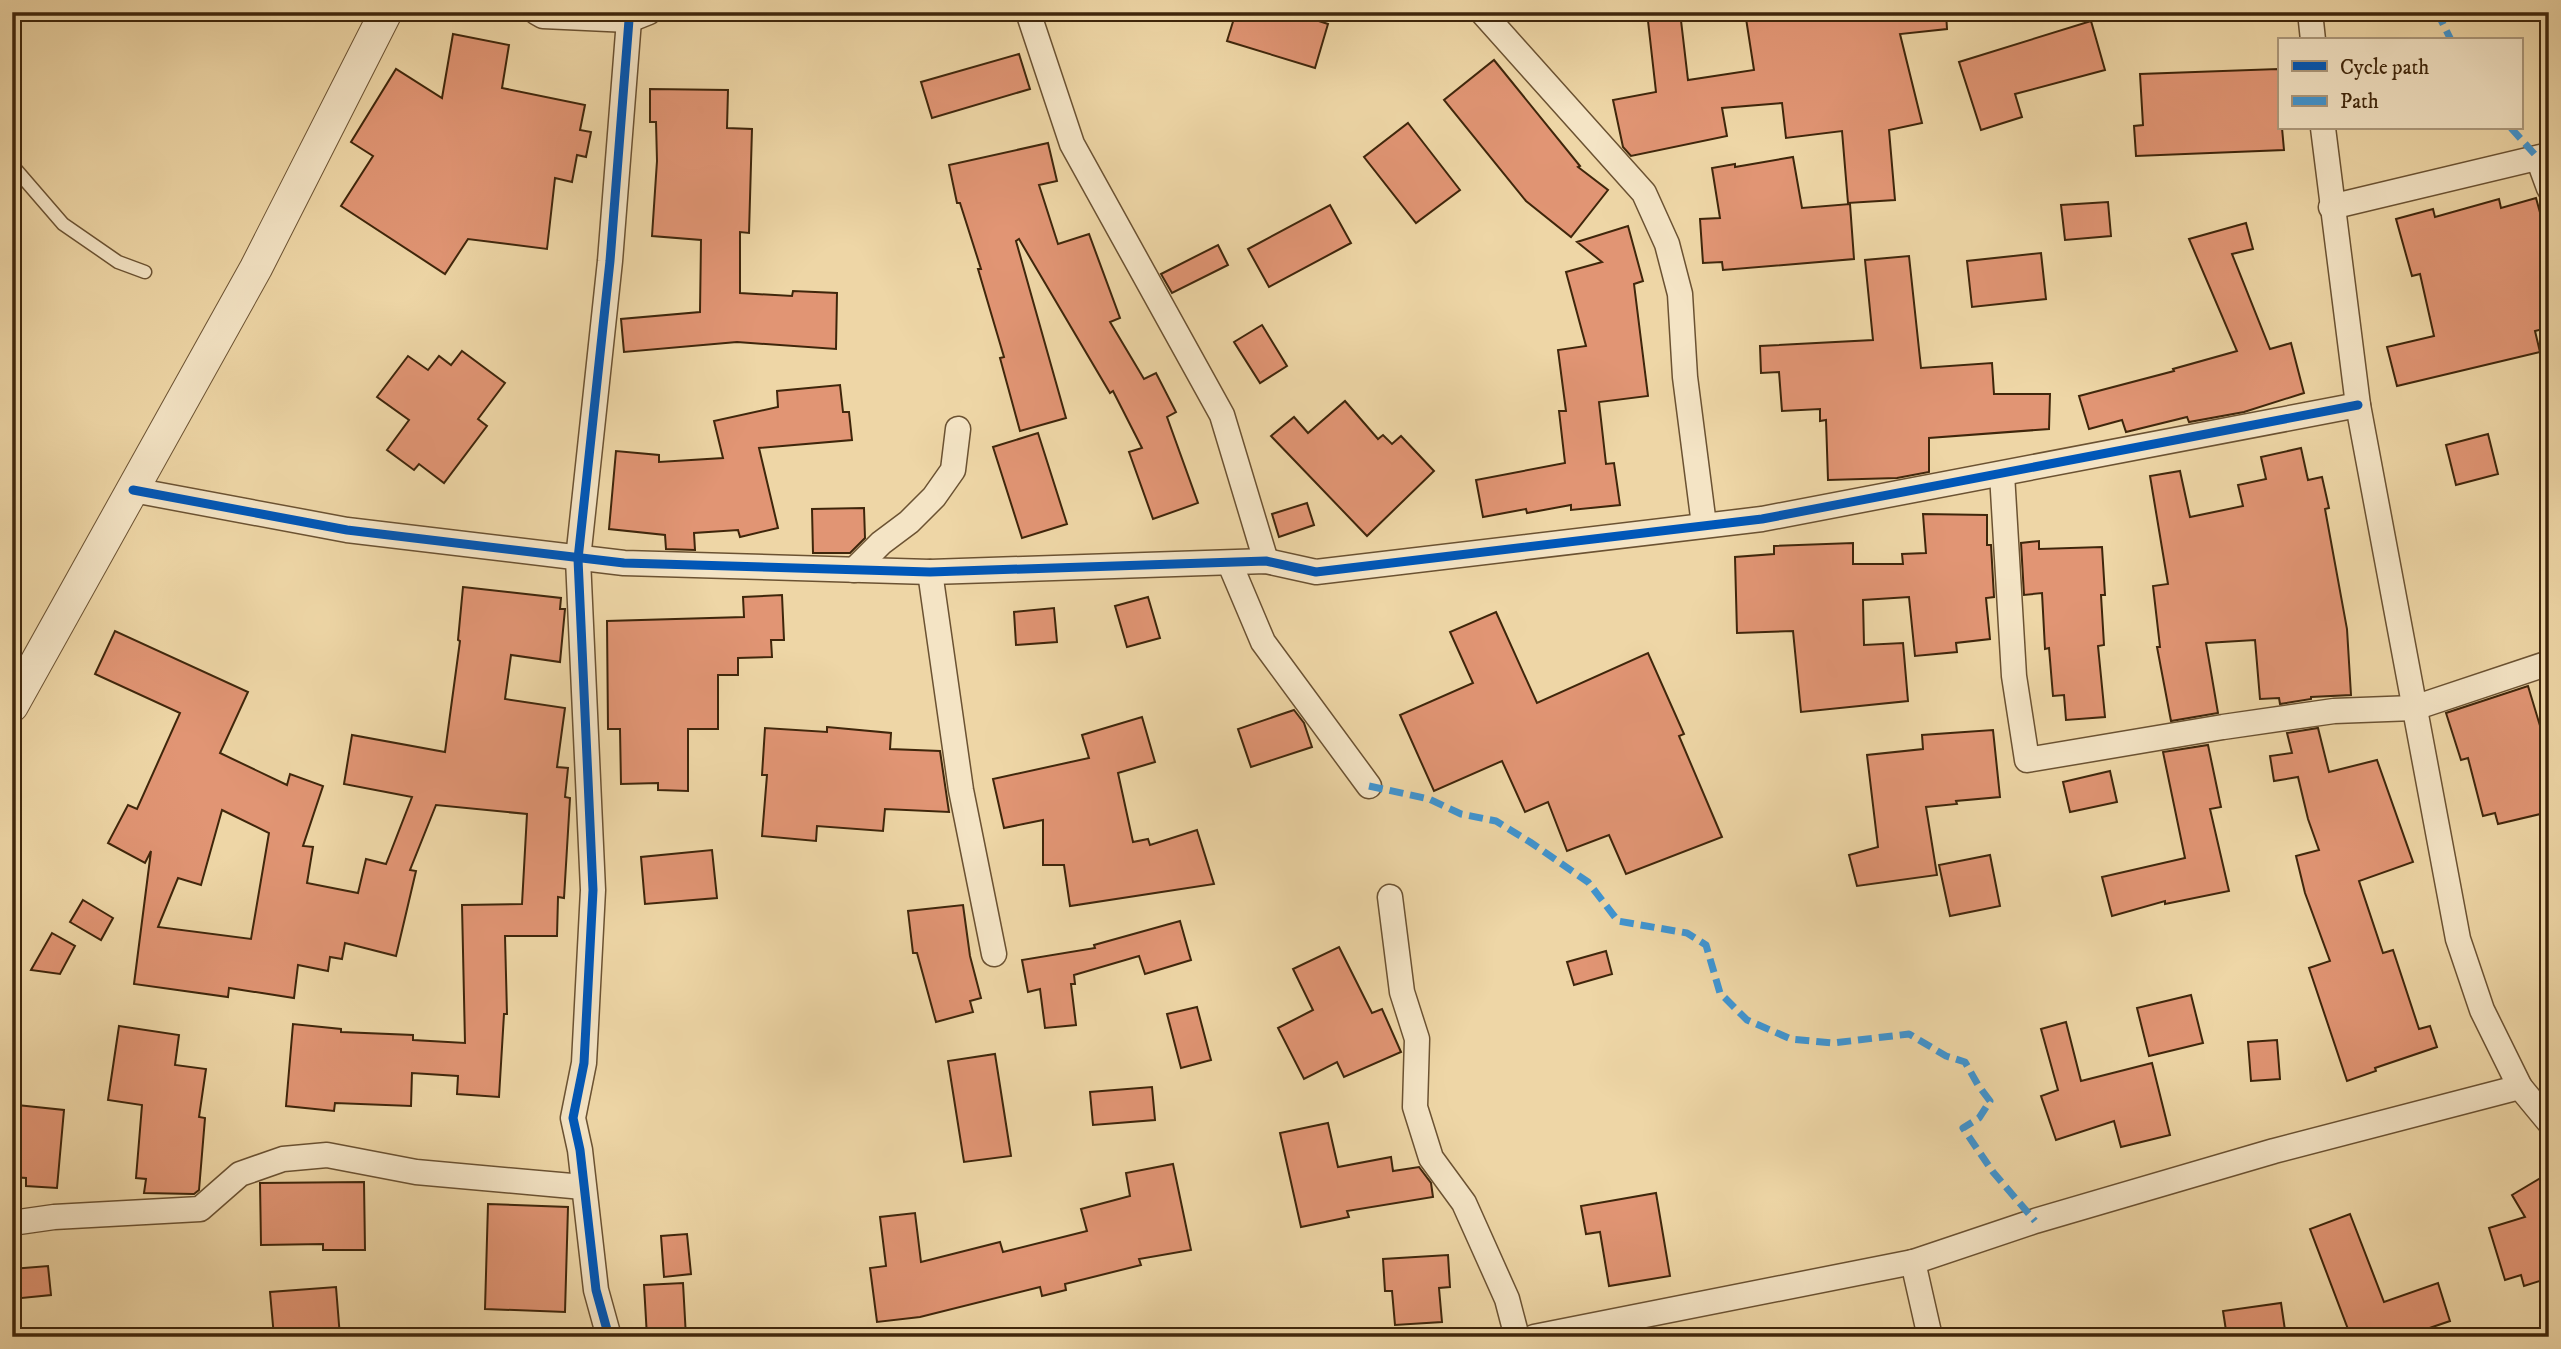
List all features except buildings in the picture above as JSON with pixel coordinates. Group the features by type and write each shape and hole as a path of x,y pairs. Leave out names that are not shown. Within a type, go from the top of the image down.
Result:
{"street":[{"path":"12,706 256,268 386,12"},
{"path":"536,12 543,16 639,16 578,559 593,890 584,1063 573,1118 580,1150 596,1290 609,1337"},
{"path":"1028,12 1072,144 1222,415 1266,561"},
{"path":"1482,12 1644,193 1667,244 1680,294 1685,377 1704,525"},
{"path":"2310,12 2313,38"},
{"path":"2323,130 2358,405 2458,939 2482,1010 2521,1087 2549,1122"},
{"path":"2331,207 2543,156 2549,188"},
{"path":"133,490 347,530 624,563 930,572 1266,561 1316,572 1762,519 2358,405"},
{"path":"855,570 881,543 909,522 934,497 953,470 958,429"},
{"path":"2002,474 2014,676 2027,760 2334,711 2414,708 2549,663"},
{"path":"1230,564 1263,642 1368,786"},
{"path":"930,572 961,790 994,954"},
{"path":"1390,897 1402,992 1417,1039 1415,1107 1431,1158 1464,1203 1507,1299 1517,1337"},
{"path":"1534,1337 1913,1262 2035,1222 2274,1151 2521,1087"},
{"path":"12,1223 54,1217 200,1209 240,1174 283,1159 327,1155 416,1172 583,1187"},
{"path":"1913,1262 1930,1337"}],"lane":[{"path":"12,165 63,224 118,262 145,272"}],"marked path":[{"path":"2437,12 2450,38"},
{"path":"2513,130 2538,158"},
{"path":"1369,786 1429,799 1461,814 1496,821 1588,882 1618,921 1687,933 1706,945 1720,993 1747,1020 1791,1039 1833,1043 1909,1034 1946,1056 1965,1062 1990,1101 1979,1118 1963,1128 1993,1172 2035,1221"}],"cycle path":[{"path":"609,1337 596,1290 580,1150 573,1118 584,1063 593,890 578,559 610,261 629,20"},
{"path":"133,490 347,530 624,563 930,572 1266,561 1316,572 1762,519 2358,405"}]}
